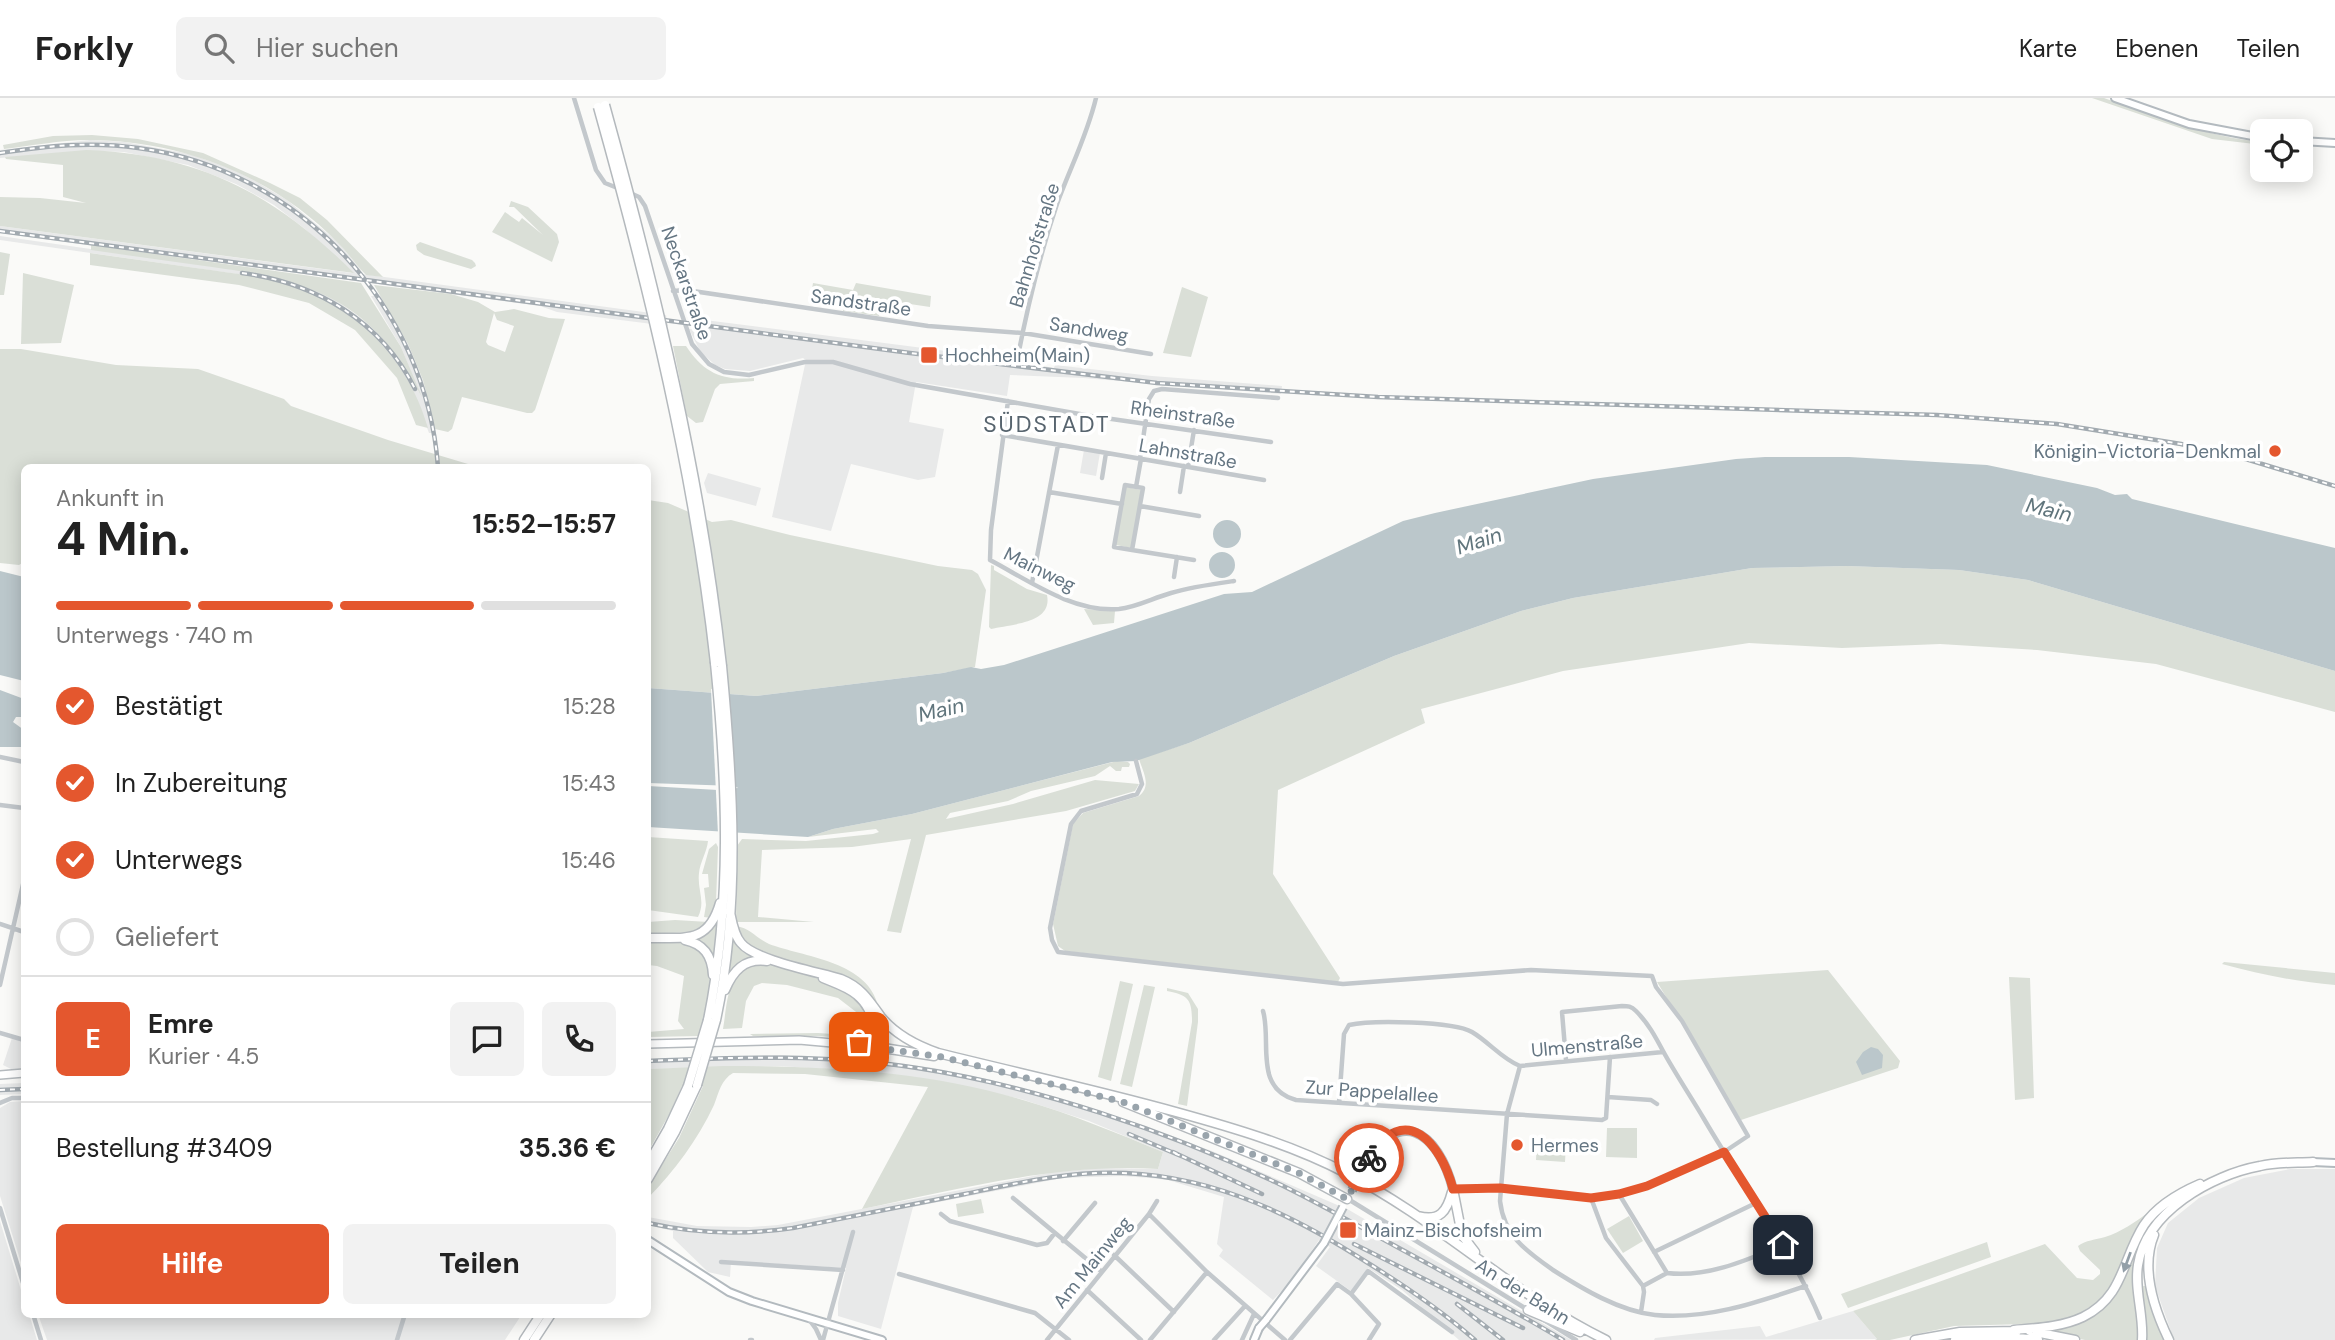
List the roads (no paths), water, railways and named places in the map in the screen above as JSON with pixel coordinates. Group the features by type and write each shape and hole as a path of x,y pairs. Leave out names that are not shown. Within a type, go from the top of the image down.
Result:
{"highway":[{"path":"600,102 659,344 699,540 719,699 728,846 730,912 717,999 676,1132 651,1174"},
{"path":"717,999 728,846"},
{"path":"651,939 678,939 709,928 716,917 724,892"},
{"path":"730,912 736,936 745,948 760,956 847,981 867,995 880,1016 894,1029 920,1046 938,1053 1109,1094 1268,1139 1347,1173 1556,1312 1606,1340"},
{"path":"678,939 699,945 709,955 717,999"},
{"path":"717,999 737,969 751,961 765,961 824,978 852,991 868,1009 877,1047"},
{"path":"877,1047 884,1034 880,1016"},
{"path":"850,1044 867,1039 872,1029"},
{"path":"877,1047 968,1060"},
{"path":"942,1057 1123,1102 1256,1140 1321,1166 1395,1209 1578,1336"},
{"path":"651,1159 692,1086"},
{"path":"1123,1102 1299,1173 1345,1203"},
{"path":"1915,1340 1959,1332 2058,1325 2075,1320 2095,1309 2116,1287 2140,1231 2158,1209 2191,1188 2229,1174 2267,1164 2313,1160"},
{"path":"2142,1340 2137,1280 2139,1259 2150,1233 2166,1213 2189,1196 2229,1174"},
{"path":"1404,1209 1425,1218 1436,1217 1445,1211 1453,1189"},
{"path":"1453,1189 1462,1235 1470,1248 1487,1264"},
{"path":"2166,1213 2151,1241 2148,1265 2153,1298 2169,1340"},
{"path":"1528,1310 1578,1336 1596,1340"},
{"path":"524,1340 538,1318"},
{"path":"534,1340 548,1318"},
{"path":"2014,1330 2075,1340"},
{"path":"1955,1340 2006,1337 2038,1340"}],"main road":[{"path":"2115,98 2189,124 2250,136"},
{"path":"2313,142 2335,143"},
{"path":"651,1044 761,1040 877,1047"},
{"path":"0,1075 21,1073"},
{"path":"1254,1340 1259,1328 1324,1243 1364,1168 1380,1144 1398,1132 1419,1133 1434,1145 1453,1189"},
{"path":"2313,1160 2335,1163"},
{"path":"651,1242 729,1292 882,1340"}],"street":[{"name":"Neckarstraße","path":"574,98 596,170 605,183 635,195 643,203 696,352 709,364 724,373 749,375 805,362 833,362 904,383 1008,401"},
{"name":"Bahnhofstraße","path":"1017,361 1058,204 1085,139 1096,98"},
{"name":"Sandstraße","path":"673,291 928,326 1023,333"},
{"name":"Sandstraße","path":"675,297 695,292"},
{"name":"Sandweg","path":"1023,333 1151,354"},
{"path":"1136,487 1151,394 1158,389 1278,398"},
{"name":"Rheinstraße","path":"1008,401 1271,442"},
{"name":"Mainweg","path":"1008,401 989,560 1086,607 1101,609 1135,606 1194,587 1234,582"},
{"path":"1180,492 1194,430"},
{"name":"Lahnstraße","path":"1002,435 1264,480"},
{"path":"1032,583 1058,445"},
{"path":"1102,478 1106,453"},
{"path":"1132,550 1143,488 1125,485 1114,547 1132,550 1195,560"},
{"path":"1049,492 1122,504"},
{"path":"1140,506 1199,516"},
{"path":"1174,577 1177,557"},
{"path":"0,757 21,761"},
{"path":"1136,761 1143,784 1140,791 1131,797 1081,811 1071,824 1050,928 1058,952 1343,984 1531,970 1652,976 1656,987 1682,1021 1748,1136 1724,1152 1671,1176 1619,1194 1591,1198 1500,1188 1453,1189"},
{"path":"0,805 21,808"},
{"path":"0,985 21,893"},
{"path":"0,924 21,931"},
{"path":"1566,1060 1562,1012 1622,1006 1630,1006 1635,1010 1658,1039 1663,1052"},
{"name":"Zur Pappelallee","path":"1263,1011 1267,1027 1266,1069 1277,1087 1296,1100 1602,1120 1606,1118 1608,1097"},
{"path":"1339,1103 1344,1034 1349,1025 1384,1022 1467,1029 1512,1063 1520,1066"},
{"path":"0,1033 21,1039"},
{"name":"Ulmenstraße","path":"1806,1286 1733,1308 1656,1315 1605,1299 1565,1278 1519,1245 1509,1232 1502,1214 1500,1188 1507,1114 1520,1066 1663,1052 1758,1202 1806,1286 1820,1318"},
{"path":"1610,1057 1608,1097 1651,1100 1657,1104"},
{"path":"0,1103 21,1098"},
{"path":"1619,1194 1667,1273"},
{"path":"1013,1198 1101,1271"},
{"path":"1591,1198 1605,1238 1643,1286 1641,1312"},
{"name":"Am Mainweg","path":"1046,1340 1149,1214 1157,1200"},
{"path":"1654,1252 1758,1202"},
{"path":"1063,1241 1095,1203"},
{"name":"An der Bahn","path":"1345,1203 1528,1310"},
{"path":"0,1208 21,1276"},
{"path":"941,1214 950,1221 1037,1245 1046,1243 1054,1234"},
{"path":"1149,1214 1207,1272 1287,1340 1337,1284 1379,1324 1369,1340"},
{"path":"822,1340 853,1232"},
{"path":"1643,1286 1667,1273 1717,1269 1783,1245"},
{"path":"1114,1255 1174,1312"},
{"path":"722,1262 843,1270"},
{"path":"1350,1294 1367,1271 1452,1332"},
{"path":"1150,1340 1207,1272"},
{"path":"899,1274 1035,1313 1069,1340"},
{"path":"1087,1290 1141,1340"},
{"path":"1214,1340 1245,1306"},
{"path":"1242,1340 1254,1314"},
{"path":"807,1317 815,1325 822,1340"},
{"path":"34,1318 41,1340"},
{"path":"397,1340 404,1318"}],"water":[{"name":"Main","path":"1849,457 1987,465 2097,488 2115,495 2127,494 2132,499 2335,548 2335,671 2028,580 1959,570 1847,566 1752,568 1573,598 1521,611 1394,656 1189,743 1136,761 1112,762 912,814 833,829 808,837 651,827 651,786 718,790 738,788 651,783 651,688 756,696 943,673 971,667 981,669 1004,665 1224,594 1252,592 1403,521 1593,479 1736,459"},
{"path":"1227,520 1237,524 1241,534 1237,544 1227,548 1217,544 1213,534 1217,524"},
{"path":"1222,552 1231,556 1235,565 1231,574 1222,578 1213,574 1209,565 1213,556"},
{"path":"0,571 21,576 21,680 0,675"},
{"path":"0,690 21,698 21,717 16,717 13,722 21,728 21,747 0,747"},
{"path":"1871,1047 1878,1049 1883,1055 1882,1068 1862,1075 1856,1062 1863,1052"}],"railway":[{"path":"0,153 69,145 138,148 197,161 251,184 301,216 344,255 380,301 409,352 428,408 437,464"},
{"path":"0,231 910,353 1157,383 1378,397 1937,415 2057,424 2181,444 2249,460 2335,486"},
{"path":"242,273 295,286 344,309 384,344 415,389"},
{"path":"651,1061 715,1058 850,1060 962,1076 1008,1086 1100,1113 1190,1145 1275,1182 1563,1340"},
{"path":"0,1090 21,1089"},
{"path":"1129,1134 1181,1156"},
{"path":"1173,1152 1262,1194"},
{"path":"651,1224 702,1231 775,1230 1063,1176 1096,1173 1170,1178 1239,1196 1304,1226 1336,1243 1409,1290 1475,1340"},
{"path":"1354,1244 1523,1328"},
{"path":"1457,1304 1503,1340"}],"place":[{"name":"Hochheim(Main)","path":"929,355"},
{"name":"Königin-Victoria-Denkmal","path":"2275,451"},
{"name":"Hermes","path":"1517,1145"},
{"name":"Mainz-Bischofsheim","path":"1348,1230"}],"district":[{"name":"SÜDSTADT","path":"1047,424"}]}
